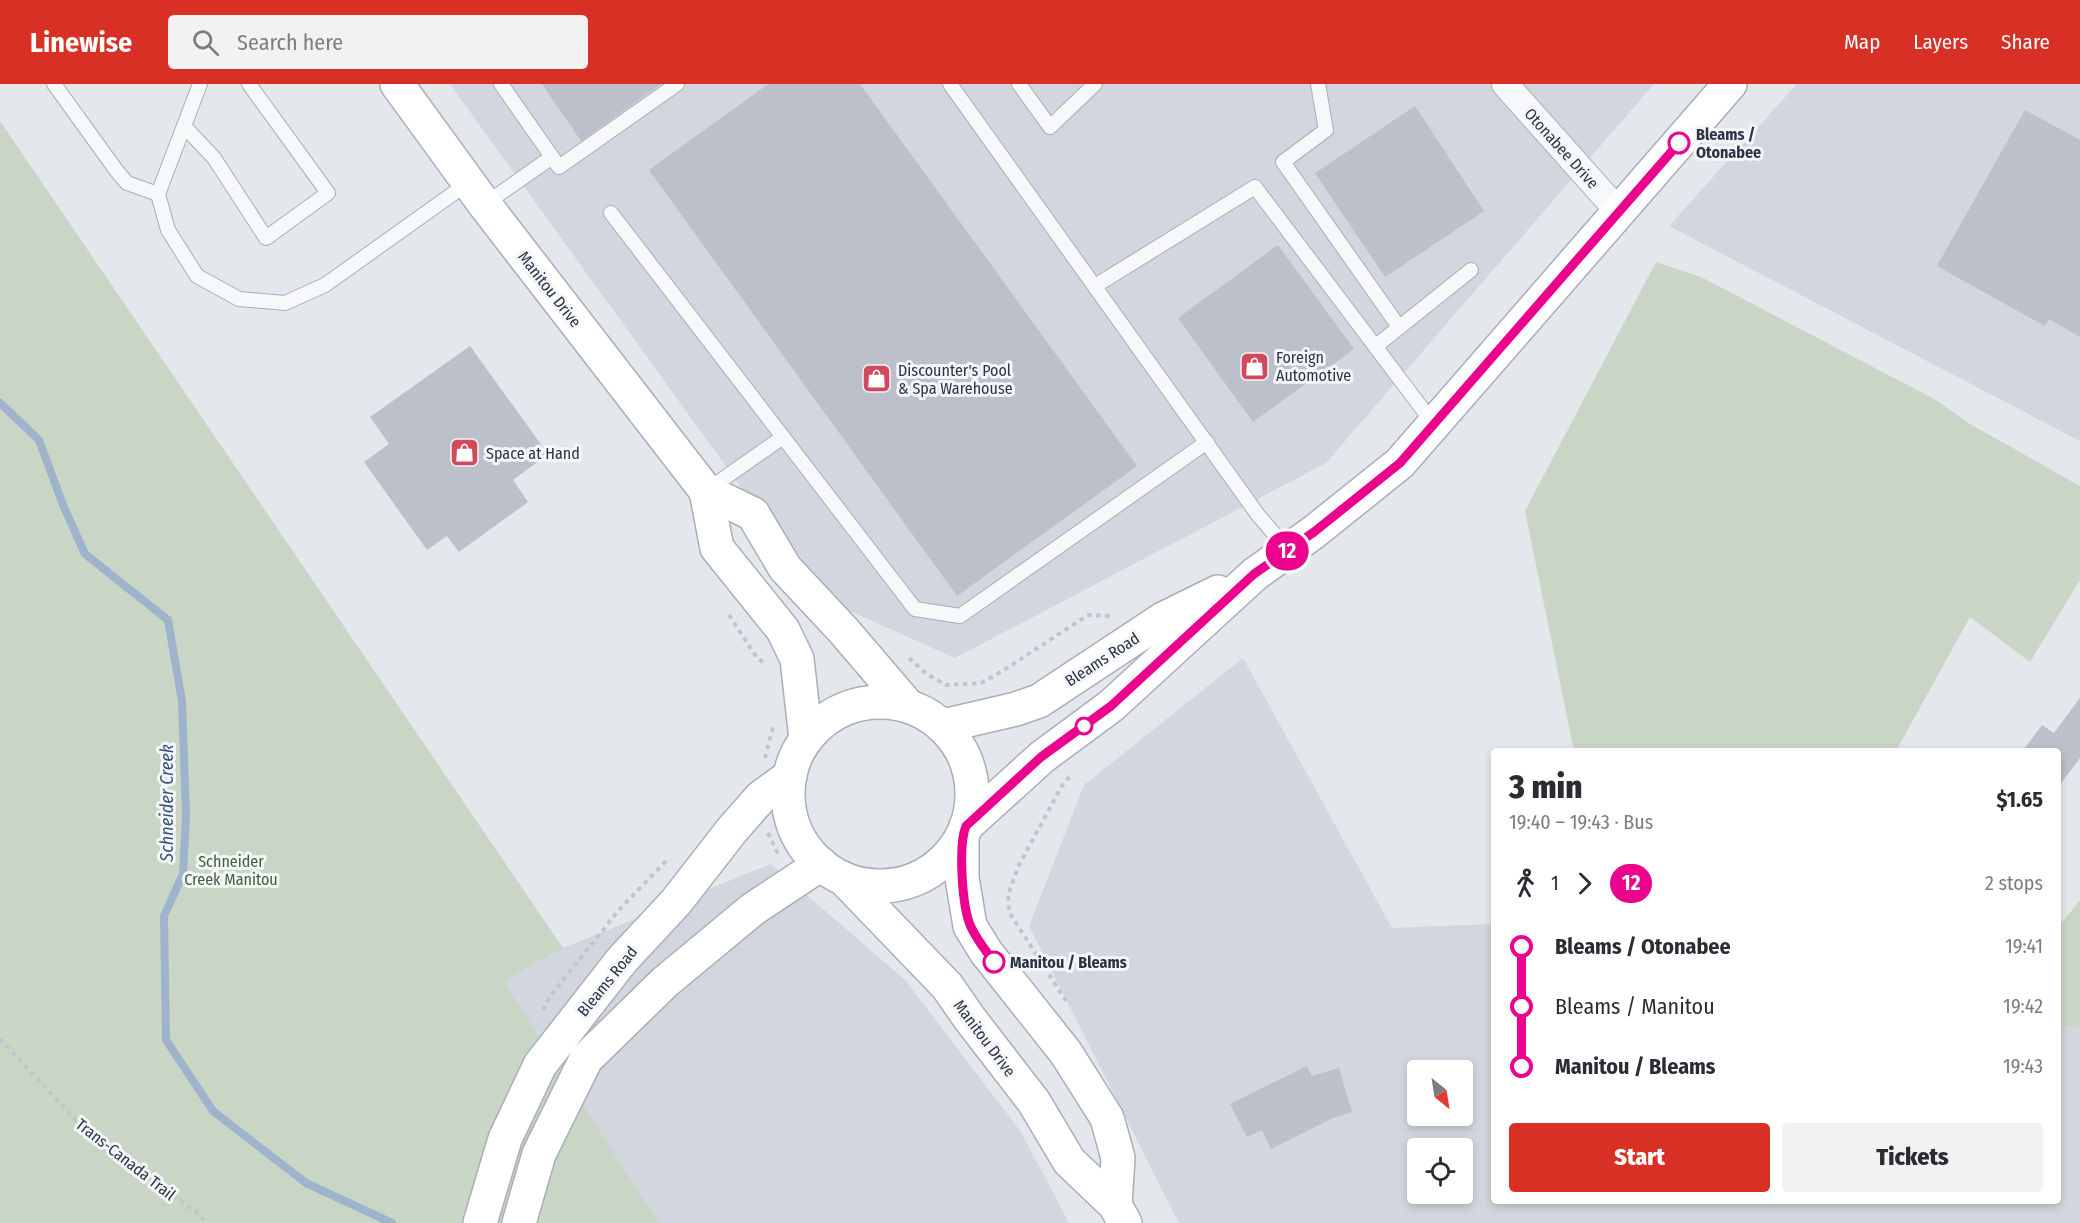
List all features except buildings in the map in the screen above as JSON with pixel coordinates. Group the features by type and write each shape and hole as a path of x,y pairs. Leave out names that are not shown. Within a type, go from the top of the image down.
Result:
{"main road":[{"name":"Manitou Drive","path":"397,84 476,194 706,491 753,514 785,568 843,630 908,706"},
{"name":"Bleams Road","path":"964,831 1041,757 1111,706 1254,574 1314,532 1400,463 1730,84"},
{"name":"Manitou Drive","path":"706,491 717,548 783,630 797,659 806,739"},
{"name":"Bleams Road","path":"943,726 1016,709 1039,700 1163,620 1254,574"},
{"path":"519,1223 539,1154 586,1059 665,982 753,909 821,874 878,886 911,880 941,863 964,831 971,809 972,791 970,773 960,748 943,726 908,706 876,702 852,707 830,717 806,739 793,763 788,792 793,824 821,874"},
{"name":"Bleams Road","path":"480,1223 505,1139 540,1065 622,960 676,902 761,797 790,776"},
{"name":"Manitou Drive","path":"964,831 962,878 970,926 986,952 1066,1053 1107,1118 1118,1158 1120,1214"},
{"name":"Manitou Drive","path":"821,874 947,986 970,1020 1034,1102 1069,1161 1120,1214"}],"street":[{"name":"Otonabee Drive","path":"1505,84 1619,212"}],"lane":[{"path":"54,84 116,170 128,183 158,194"},
{"path":"200,84 158,194 168,230 197,276 239,299 285,303 325,285 476,194 552,157"},
{"path":"184,126 214,158 266,238 328,193 249,84"},
{"path":"501,84 559,167 677,84"},
{"path":"950,84 1258,514 1288,550"},
{"path":"1018,84 1050,127 1095,84"},
{"path":"1318,84 1326,130 1282,162 1399,327"},
{"path":"1095,286 1256,187 1433,423"},
{"path":"611,213 915,609 960,616 1207,442"},
{"path":"1376,346 1471,270"},
{"path":"706,491 783,437"}],"path":[{"path":"729,614 757,658 771,667"},
{"path":"902,651 927,674 946,685 981,683 1088,615"},
{"path":"776,718 765,759 761,797 766,828 782,862 821,874"},
{"path":"1067,1003 1009,912 1008,895 1028,848 1064,782 1073,774"},
{"name":"Trans-Canada Trail","path":"0,1039 83,1128 200,1215 206,1223"}],"shaded area":[{"path":"450,84 1654,84 1326,463 955,658 821,598"},
{"path":"1797,84 2080,84 2080,441 1669,226"},
{"path":"1243,658 1392,928 1491,924 1491,1204 2061,1204 2061,1028 2080,1025 2080,1223 1179,1223 1029,926 1084,785"},
{"path":"771,864 905,980 1021,1132 1069,1223 659,1223 504,981 563,948"}],"green space":[{"name":"Schneider Creek Manitou","path":"0,121 563,948 504,981 659,1223 0,1223"},
{"path":"1656,262 1701,277 1936,400 1970,424 2080,486 2080,580 2030,662 1970,617 1898,748 1573,748 1525,511"},
{"path":"2080,900 2080,1025 2061,1028 2061,924"}],"waterway":[{"name":"Schneider Creek","path":"0,403 39,440 63,505 85,554 168,620 182,701 186,816 183,874 164,916 166,1040 213,1111 306,1183 392,1223"}],"bus line":[{"name":"12","path":"994,962 970,926 962,878 962,836 966,826 1041,757 1111,706 1254,574 1314,532 1400,463 1679,143"}],"place":[{"name":"Bleams / Otonabee","path":"1679,143"},
{"name":"Foreign Automotive","path":"1255,366"},
{"name":"Discounter's Pool & Spa Warehouse","path":"877,379"},
{"name":"Space at Hand","path":"465,453"},
{"name":"Manitou / Bleams","path":"994,962"}]}
